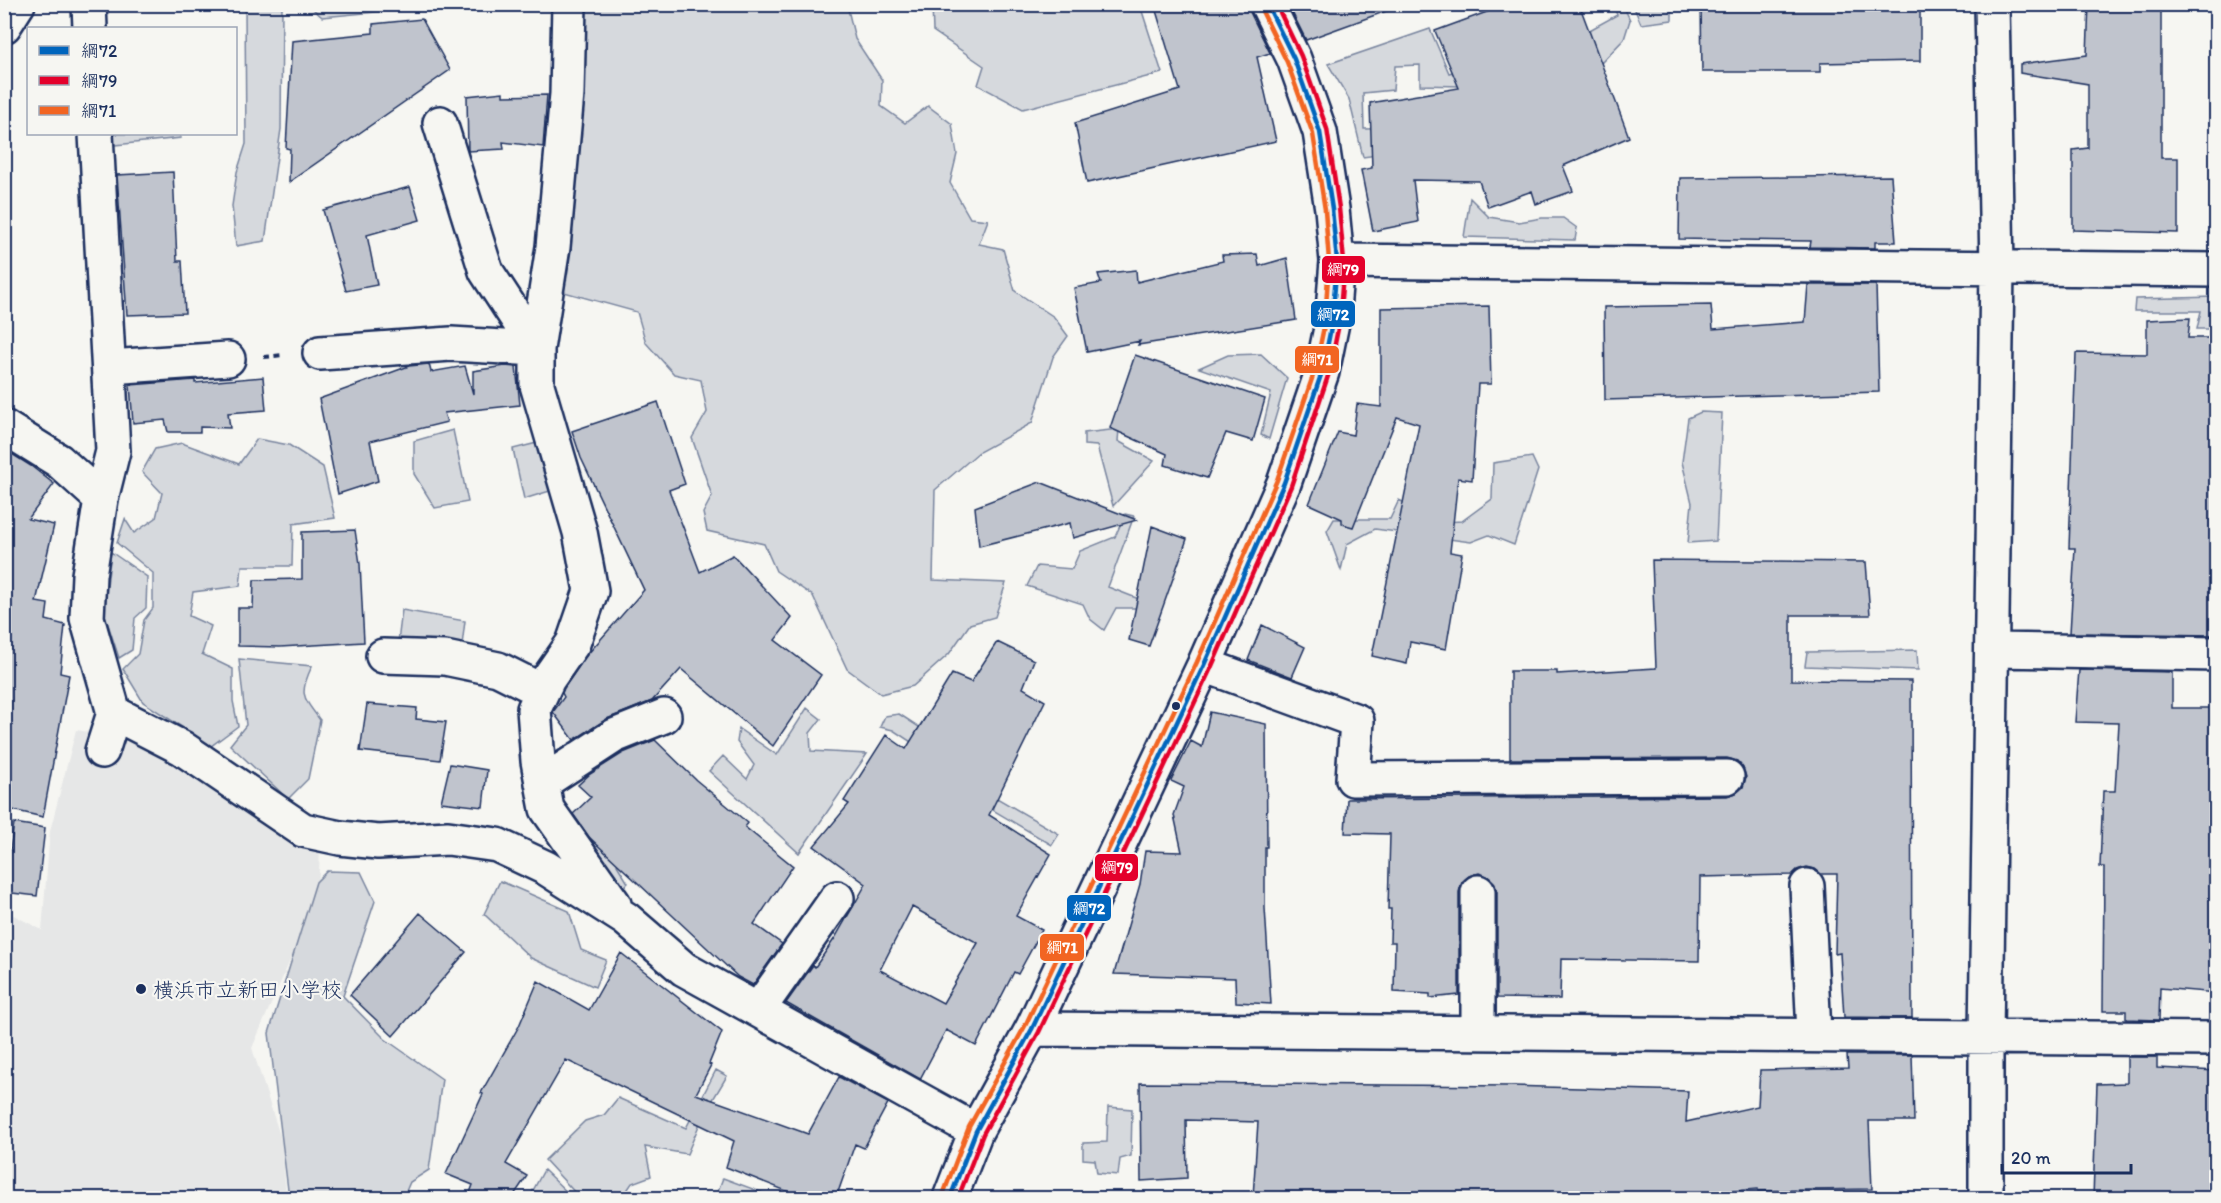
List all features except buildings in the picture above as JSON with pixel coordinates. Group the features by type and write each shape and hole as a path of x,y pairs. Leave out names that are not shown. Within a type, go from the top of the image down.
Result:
{"street":[{"path":"4,26 18,4"},
{"path":"89,4 90,27"},
{"path":"568,4 566,106 553,247 537,349 537,385 580,532 591,591 573,643 548,679 534,709 547,809 626,919"},
{"path":"950,1198 976,1131 1032,1029 1204,665 1284,483 1305,428 1322,372 1332,323 1337,261 1332,209 1320,132 1294,59 1267,4"},
{"path":"1986,1198 1986,1036 1997,268 1992,4"},
{"path":"440,123 486,271 537,349"},
{"path":"96,135 113,451 101,499 89,575 87,618 114,713 102,751"},
{"path":"1337,261 2217,270"},
{"path":"320,353 451,345 537,349"},
{"path":"109,368 228,359"},
{"path":"4,427 59,461 101,499"},
{"path":"1992,650 2217,654"},
{"path":"383,656 445,658 498,669 542,691"},
{"path":"1204,665 1357,721 1353,779 1727,777"},
{"path":"114,713 182,748 303,830 340,838 378,842 448,838 497,845 546,868 626,919 684,969 976,1131"},
{"path":"542,783 614,736 664,716"},
{"path":"1807,886 1814,1034"},
{"path":"1478,892 1478,1032"},
{"path":"758,1010 837,898"},
{"path":"1032,1029 2217,1039"}],"path":[{"path":"228,359 320,353"}],"shaded area":[{"path":"245,5 282,5 281,129 265,241 236,246 232,206 237,172 246,144"},
{"path":"339,5 397,5 397,10 322,17 312,8"},
{"path":"578,5 847,5 855,39 882,80 881,106 905,123 928,106 952,124 957,154 950,183 970,218 988,220 979,244 1003,249 1015,291 1054,317 1068,336 1053,357 1032,423 979,452 935,490 933,580 1006,583 995,617 970,624 949,654 913,686 881,694 847,669 813,596 776,571 764,544 707,531 703,513 712,496 692,438 707,412 701,380 674,374 646,343 637,312 564,292 579,104"},
{"path":"932,5 1140,5 1162,73 1023,109 978,85 984,66 933,31"},
{"path":"1613,5 1623,5 1630,20 1624,39 1601,63 1540,88 1420,85 1420,65 1395,66 1393,90 1363,93 1364,129 1412,128 1413,150 1363,157 1349,99 1328,64 1430,29 1449,73 1586,32 1617,15"},
{"path":"1633,5 1672,5 1672,20 1641,24"},
{"path":"105,135 180,135 181,138 106,146"},
{"path":"1470,198 1489,217 1519,222 1542,218 1563,218 1577,228 1575,240 1464,237"},
{"path":"2216,297 2216,329 2197,329 2201,311 2134,311 2135,299"},
{"path":"1261,354 1287,378 1269,439 1261,435 1271,393 1199,368 1228,355"},
{"path":"1701,412 1722,413 1716,541 1688,543 1692,503 1682,462 1688,418"},
{"path":"1119,429 1118,441 1154,461 1113,506 1097,446 1084,445 1084,433"},
{"path":"453,430 468,502 435,508 414,474 414,441"},
{"path":"257,439 289,445 323,467 335,518 293,524 292,566 242,566 240,586 193,592 189,616 211,626 202,654 233,669 233,701 238,726 211,746 143,702 123,669 138,654 144,620 153,608 153,573 117,543 125,519 134,533 156,518 162,493 142,472 155,449 182,443 239,464"},
{"path":"537,443 553,490 524,499 513,449"},
{"path":"1532,457 1538,470 1514,545 1489,535 1471,542 1375,529 1347,544 1341,570 1327,531 1334,519 1390,519 1399,500 1419,510 1425,523 1462,521 1492,499 1493,463"},
{"path":"1125,514 1134,516 1108,587 1162,608 1116,608 1104,630 1090,619 1083,604 1027,586 1037,566 1072,569 1080,551 1115,537"},
{"path":"111,552 147,577 146,608 135,618 132,650 119,658 104,612"},
{"path":"402,610 465,621 462,645 398,642"},
{"path":"1917,650 1918,670 1805,666 1807,652"},
{"path":"239,659 312,666 305,683 304,694 320,720 308,779 288,799 230,745 246,725"},
{"path":"807,708 821,719 810,733 811,751 867,754 799,853 709,771 723,756 747,779 754,765 737,742 739,729 777,755"},
{"path":"899,714 919,727 925,718 949,734 940,765 1059,834 1052,845 971,797 939,792 919,834 925,849 898,834 931,755 893,730 880,727 885,716"},
{"name":"横浜市立新田小学校","path":"134,727 320,848 318,896 252,1048 282,1142 286,1194 283,1198 5,1198 4,910 42,930 50,831 76,730 109,735"},
{"path":"604,825 628,846 617,865 628,883 619,892 585,841"},
{"path":"327,871 361,872 375,901 343,996 385,1039 442,1079 429,1170 410,1182 403,1198 289,1198 269,1033 316,882"},
{"path":"500,881 569,911 581,950 606,960 595,987 531,958 484,914"},
{"path":"716,1070 727,1076 703,1116 687,1154 645,1147 651,1176 632,1183 622,1198 580,1198 545,1160 585,1121 604,1115 618,1098 686,1128"},
{"path":"1108,1107 1132,1109 1131,1156 1120,1159 1118,1175 1097,1173 1095,1160 1083,1159 1083,1143 1107,1142"},
{"path":"544,1170 573,1198 529,1198"},
{"path":"723,1178 777,1198 722,1198 716,1196"}],"transit line":[{"name":"綱72","path":"950,1198 976,1131 1032,1029 1204,665 1284,483 1322,372 1332,323 1337,261 1332,209 1320,132 1294,59 1267,4"},
{"name":"綱79","path":"958,1198 983,1134 1039,1032 1211,668 1291,486 1329,373 1339,324 1344,262 1339,208 1327,129 1301,56 1276,4"},
{"name":"綱71","path":"943,1195 969,1127 1025,1026 1197,662 1277,480 1315,370 1325,322 1329,261 1325,210 1313,134 1287,62 1260,7"}],"place":[{"name":"横浜市立新田小学校","path":"141,989"}]}
